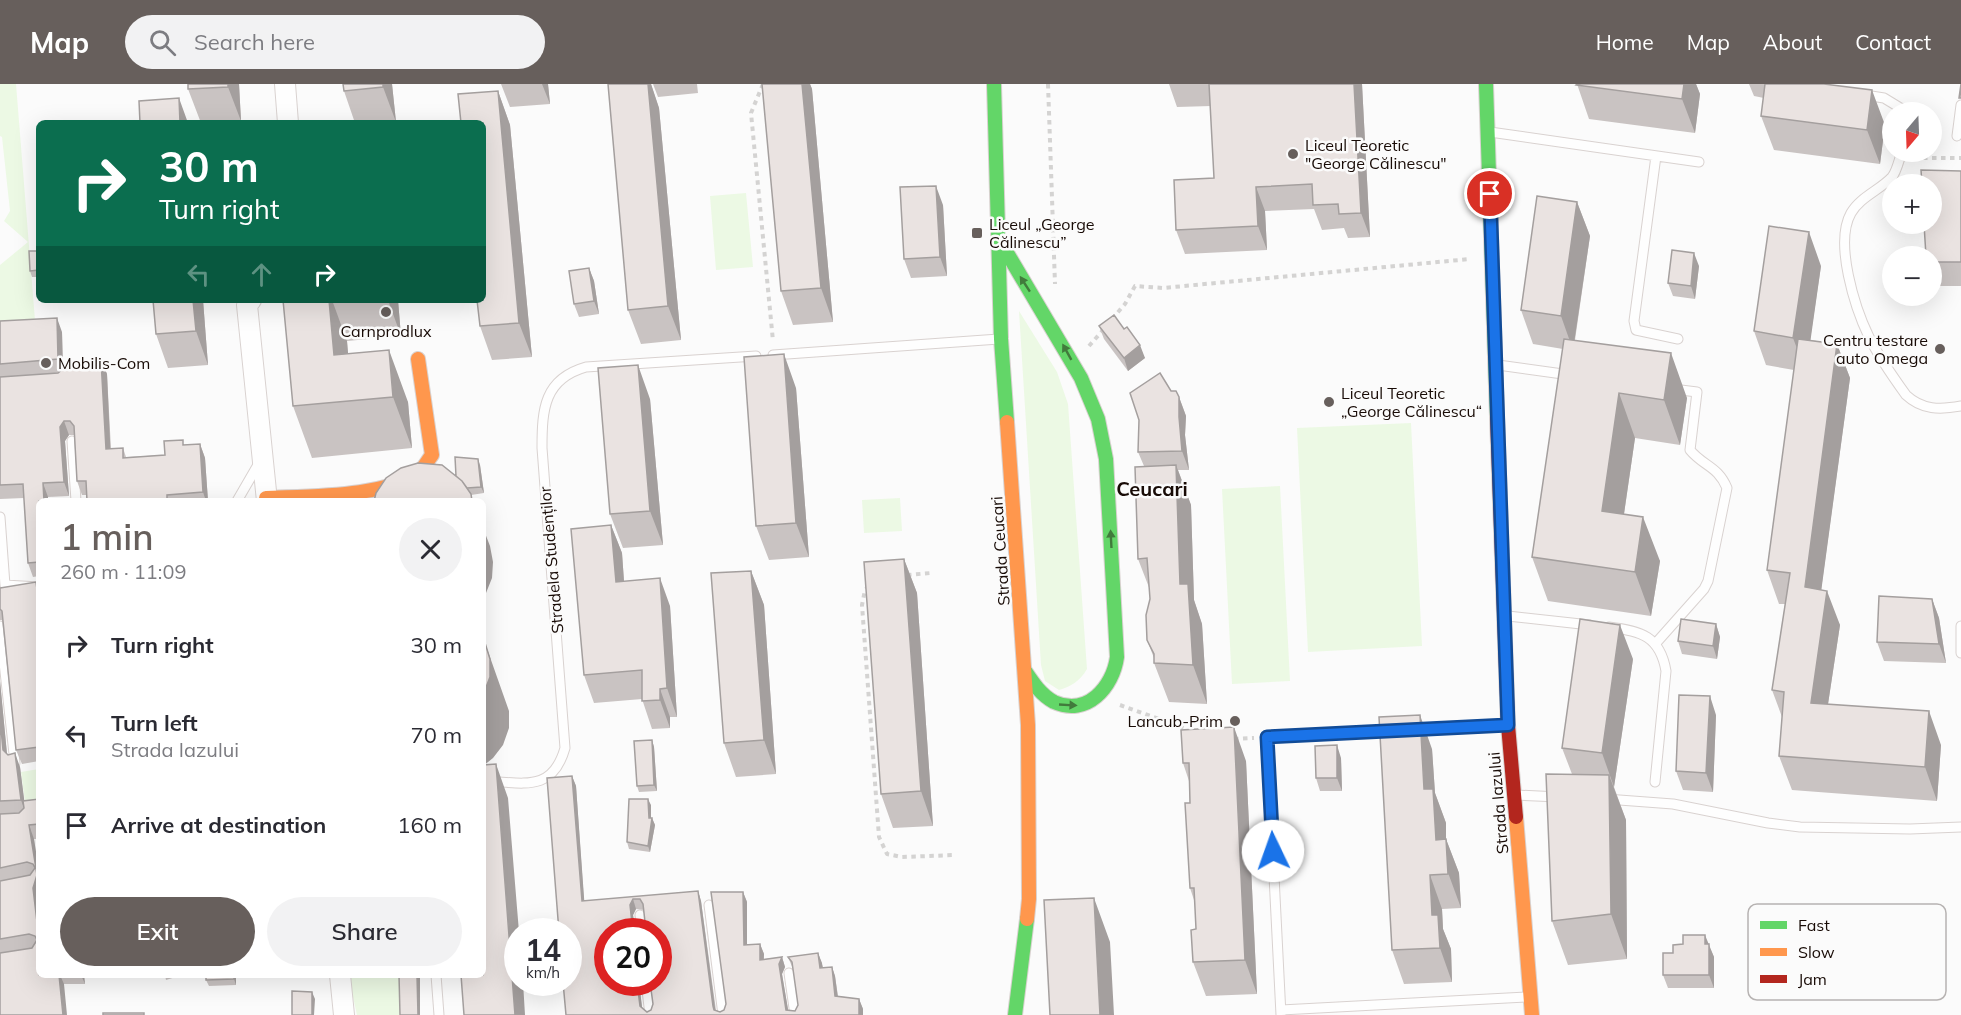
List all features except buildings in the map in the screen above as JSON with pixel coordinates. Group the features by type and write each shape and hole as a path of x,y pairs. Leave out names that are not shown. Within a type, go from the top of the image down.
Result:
{"street":[{"path":"285,84 288,120"},
{"name":"Strada Ceucari","path":"994,84 1001,339 1028,725 1029,899 1015,1015"},
{"name":"Strada Iazului","path":"1486,84 1508,725 1532,1015"},
{"path":"997,235 1082,378 1098,419 1106,459 1117,657 1112,677 1102,692 1090,702 1075,706 1059,704 1047,698 1038,691 1025,671"},
{"path":"249,303 266,498"},
{"path":"286,498 380,488 421,469 432,454 418,360"},
{"path":"340,978 344,1015"}],"lane":[{"path":"1854,93 1884,98 1891,102"},
{"path":"1957,136 1961,105"},
{"path":"1488,132 1699,162"},
{"path":"1656,156 1634,321 1636,330 1645,334 1678,339"},
{"path":"1902,162 1894,176 1859,203 1851,213 1846,229 1845,251 1848,272 1869,337 1906,395 1913,402 1923,406 1935,408 1961,406"},
{"path":"775,355 1001,339"},
{"name":"Stradela Studenților","path":"486,781 536,782 547,779 560,765 565,748 542,447 542,422 547,399 561,378 572,371 586,367 775,355"},
{"path":"1496,365 1578,376"},
{"path":"1656,643 1704,589 1708,581 1726,488 1723,477 1690,450 1697,392 1661,387"},
{"path":"72,441 76,498"},
{"path":"239,498 262,458"},
{"path":"0,517 2,587 36,587"},
{"path":"1504,616 1633,631 1647,636 1656,643 1664,656 1666,671 1654,782"},
{"path":"0,626 15,763"},
{"path":"1961,627 1961,653"},
{"path":"1508,725 1267,737 1281,1012 1529,997"},
{"path":"1514,795 1570,797"},
{"path":"1593,798 1649,800 1800,827 1910,829 1961,827"},
{"path":"709,905 723,1015"},
{"path":"789,973 795,1015"},
{"path":"436,978 439,1015"},
{"path":"648,996 650,1015"}],"path":[{"path":"763,84 751,113 775,355"},
{"path":"1942,157 1961,158"},
{"path":"1084,351 1125,304 1135,286 1163,288 1492,257"},
{"path":"902,575 931,573"},
{"path":"872,584 865,590 862,605 879,837 887,854 902,857 955,855"},
{"path":"1116,704 1194,732"},
{"path":"1225,738 1267,737"}],"green space":[{"path":"0,84 16,84 36,333 0,335 0,265 28,242 4,221 10,211 2,137 0,136"},
{"path":"746,193 753,267 716,270 710,196"},
{"path":"1019,311 1057,372 1068,404 1087,669 1082,677 1068,687 1059,690 1045,681 1041,665"},
{"path":"1411,423 1422,646 1308,652 1297,428"},
{"path":"1280,486 1290,681 1232,684 1222,489"},
{"path":"900,498 902,531 864,533 862,500"},
{"path":"36,770 36,831 25,802 21,772"},
{"path":"349,978 402,978 402,1015 357,1015"}],"traffic: fast":[{"path":"994,84 1001,339 1007,422"},
{"path":"1486,84 1497,417"},
{"path":"1000,241 1081,378 1098,419 1106,459 1117,657 1110,679 1104,688 1087,702 1077,706 1066,706 1045,696 1025,671"},
{"path":"1015,1015 1027,919"}],"traffic: slow":[{"path":"266,498 325,496 369,491 407,479 421,470 432,455 418,359"},
{"path":"1007,422 1028,725 1029,899 1027,919"},
{"path":"1516,817 1532,1015"}],"traffic: jam":[{"path":"1497,417 1508,725 1516,817"}],"place":[{"name":"Liceul Teoretic \"George Călinescu\"","path":"1293,154"},
{"name":"Liceul „George Călinescu”","path":"977,233"},
{"name":"Carnprodlux","path":"386,312"},
{"name":"Centru testare auto Omega","path":"1940,349"},
{"name":"Mobilis-Com","path":"46,363"},
{"name":"Liceul Teoretic „George Călinescu“","path":"1329,402"},
{"name":"Lancub-Prim","path":"1235,721"}],"district":[{"name":"Ceucari","path":"1152,489"}],"route":[{"path":"1273,851 1267,737 1508,725 1490,194"}]}
